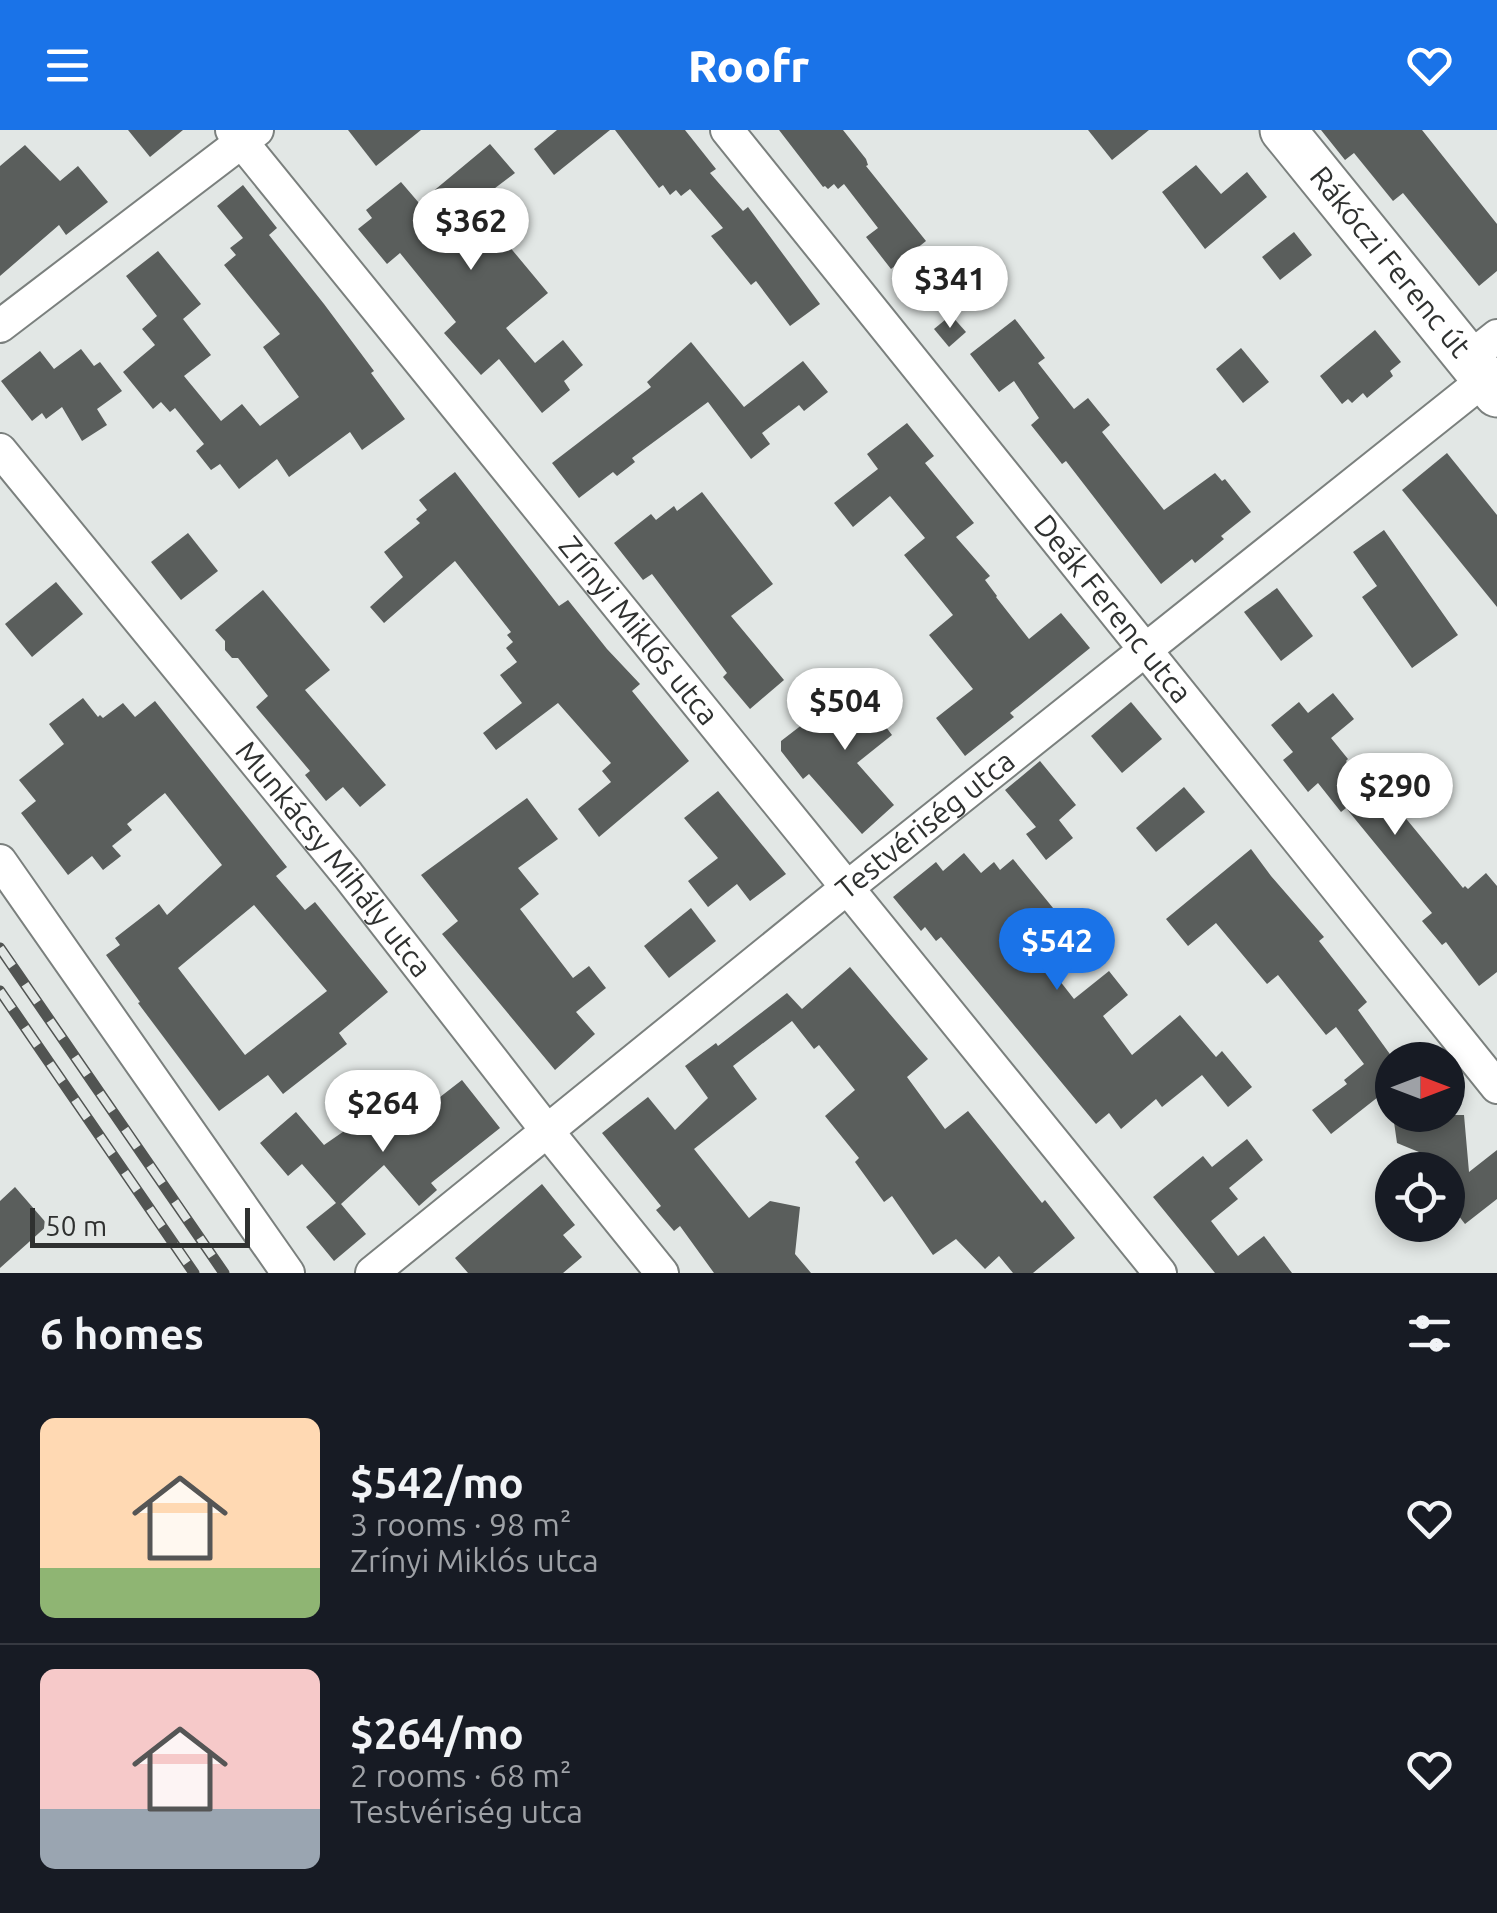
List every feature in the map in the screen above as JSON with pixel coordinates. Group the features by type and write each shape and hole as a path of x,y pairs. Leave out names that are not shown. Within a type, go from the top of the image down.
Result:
{"street":[{"name":"Deák Ferenc utca","path":"728,130 1497,1086"},
{"name":"Rákóczi Ferenc út","path":"1283,130 1487,367"},
{"path":"0,326 243,134"},
{"name":"Zrínyi Miklós utca","path":"243,134 1160,1273"},
{"name":"Testvériség utca","path":"372,1273 1145,649 1487,367"},
{"name":"Munkácsy Mihály utca","path":"0,450 348,875 662,1273"},
{"path":"0,861 288,1273"}],"building":[{"path":"128,130 183,130 150,157"},
{"path":"348,130 421,130 376,166"},
{"path":"557,130 610,130 554,175 534,149"},
{"path":"615,130 685,130 716,169 710,173 743,211 748,207 820,304 790,326 756,281 751,285 711,236 723,228 690,189 681,196 676,190 670,195 663,185 659,188"},
{"path":"779,130 843,130 866,159 866,166 926,241 891,269 866,237 878,228 844,184 838,189 834,184 828,189 823,187"},
{"path":"1088,130 1149,130 1112,160"},
{"path":"1321,130 1422,130 1497,224 1497,271 1479,286 1403,193 1393,201 1354,153 1345,160"},
{"path":"490,144 515,173 474,204 548,293 506,328 535,363 563,340 583,365 564,381 570,390 542,413 499,359 481,375 444,333 456,322 400,253 387,264 358,229 372,218 366,210 401,182 419,203"},
{"path":"25,145 60,181 78,166 108,202 66,235 59,225 0,276 0,166"},
{"path":"1196,165 1221,194 1247,172 1267,197 1205,249 1162,192"},
{"path":"243,185 277,228 269,235 374,371 371,373 405,419 362,450 350,432 289,477 277,459 239,489 220,464 211,470 196,451 204,444 175,408 170,412 161,402 153,409 123,372 155,345 142,329 157,316 126,276 158,251 201,304 183,319 211,355 184,376 221,421 242,404 260,426 299,397 263,347 280,334 224,265 236,255 230,248 243,238 217,206"},
{"path":"1294,232 1312,255 1280,280 1262,257"},
{"path":"951,315 966,332 949,347 934,329"},
{"path":"1015,319 1045,358 1038,363 1074,409 1088,398 1110,425 1102,432 1164,510 1215,473 1222,481 1225,479 1251,512 1195,563 1192,559 1161,584 1066,461 1062,464 1031,425 1039,418 1014,381 999,392 970,354"},
{"path":"1375,330 1401,362 1390,371 1393,376 1367,398 1363,393 1352,403 1348,399 1342,404 1320,376"},
{"path":"691,342 744,407 803,361 828,392 804,411 799,405 762,433 770,444 751,459 708,402 632,458 635,462 617,476 613,472 579,498 552,463 651,387 647,382"},
{"path":"1241,348 1269,382 1243,403 1216,369"},
{"path":"81,349 94,366 100,362 122,391 97,409 107,425 82,441 62,407 46,419 42,413 32,421 1,381 40,351 54,369"},
{"path":"907,423 934,456 925,463 974,523 956,537 990,576 985,580 1029,639 1061,613 1090,648 1010,713 1014,717 965,756 936,718 973,689 929,635 953,615 904,555 925,538 890,496 853,527 834,503 878,469 867,454"},
{"path":"1447,453 1497,515 1497,607 1402,490"},
{"path":"455,472 559,606 568,600 640,684 632,691 689,761 599,837 578,809 611,782 602,771 611,763 558,703 496,750 483,733 522,703 500,675 517,662 506,648 513,642 507,635 511,632 455,561 384,623 370,607 403,577 384,552 420,523 416,519 427,510 419,500"},
{"path":"702,492 773,584 731,616 784,680 750,709 723,677 727,673 652,574 643,580 614,543 651,514 656,520 674,506 677,511"},
{"path":"1384,530 1458,635 1412,668 1362,597 1377,586 1353,552"},
{"path":"188,533 218,571 181,600 151,562"},
{"path":"56,582 83,614 32,657 5,624"},
{"path":"1277,588 1313,636 1281,661 1244,612"},
{"path":"263,590 330,670 305,690 386,785 360,807 343,787 326,801 305,775 310,771 256,707 268,696 238,658 232,658 225,650 225,641 215,630"},
{"path":"872,679 897,711 883,723 892,735 857,763 894,805 862,834 809,774 803,779 781,751 781,741 816,714 820,719"},
{"path":"1333,693 1354,719 1331,738 1391,816 1399,810 1463,888 1468,889 1486,873 1497,886 1497,972 1479,986 1446,942 1442,945 1422,921 1432,913 1346,808 1341,812 1318,783 1308,792 1283,760 1293,752 1271,725 1299,702 1308,713"},
{"path":"83,698 103,718 123,703 135,717 155,701 287,867 276,876 305,910 315,902 388,992 339,1033 347,1044 283,1094 268,1075 219,1111 106,955 120,945 115,938 159,904 167,915 222,865 165,793 127,824 132,830 112,846 121,856 103,870 92,856 68,875 21,813 36,801 19,780 64,744 49,724","holes":["254,905 327,991 245,1055 178,968"]},
{"path":"1131,702 1162,739 1122,773 1091,736"},
{"path":"1040,761 1076,805 1059,820 1073,838 1046,860 1026,834 1036,827 1005,790"},
{"path":"1184,787 1205,812 1156,852 1136,828"},
{"path":"718,791 786,874 750,901 737,884 708,907 688,881 718,858 684,818"},
{"path":"527,798 558,839 518,868 539,894 520,909 573,978 589,966 606,988 576,1012 595,1034 555,1070 442,934 458,921 421,875"},
{"path":"1251,849 1324,937 1319,941 1367,1002 1358,1010 1381,1042 1375,1042 1375,1099 1331,1134 1312,1110 1347,1084 1344,1080 1364,1064 1336,1027 1326,1035 1278,975 1267,984 1216,923 1188,946 1166,919"},
{"path":"964,853 981,873 994,862 1000,870 1013,859 1076,936 1045,962 1074,999 1109,971 1128,995 1103,1016 1132,1055 1180,1015 1216,1057 1222,1051 1252,1087 1228,1107 1202,1075 1162,1107 1156,1099 1121,1129 1109,1113 1096,1124 941,937 936,941 925,927 921,931 893,897 936,862 943,871"},
{"path":"691,908 716,941 669,978 644,946"},
{"path":"850,967 928,1059 907,1077 945,1129 968,1111 1075,1238 1033,1273 1013,1273 999,1256 985,1269 956,1239 933,1255 892,1196 884,1202 855,1162 859,1158 825,1116 855,1090 819,1045 814,1049 792,1021 733,1066 757,1099 694,1149 749,1218 770,1201 800,1207 795,1254 811,1273 714,1273 680,1226 674,1231 656,1210 661,1206 602,1133 648,1097 675,1130 708,1098 685,1066 787,993 802,1009"},
{"path":"462,1080 500,1128 431,1183 437,1190 419,1206 384,1165 341,1204 366,1234 334,1261 306,1227 336,1203 302,1164 288,1176 260,1143 296,1112 324,1145 350,1127 357,1135 371,1123 375,1127 421,1090 431,1104"},
{"path":"1465,1126 1469,1172 1497,1150 1497,1199 1465,1224 1465,1152 1419,1152 1397,1143 1395,1132 1465,1132"},
{"path":"1247,1139 1263,1160 1229,1188 1238,1199 1211,1221 1238,1256 1264,1236 1292,1273 1215,1273 1153,1197 1203,1156 1212,1167"},
{"path":"542,1184 575,1225 563,1235 582,1257 563,1273 468,1273 455,1258"},
{"path":"15,1187 48,1225 0,1268 0,1201"}],"railway":[{"path":"0,948 224,1273"},
{"path":"0,991 194,1273"}]}
